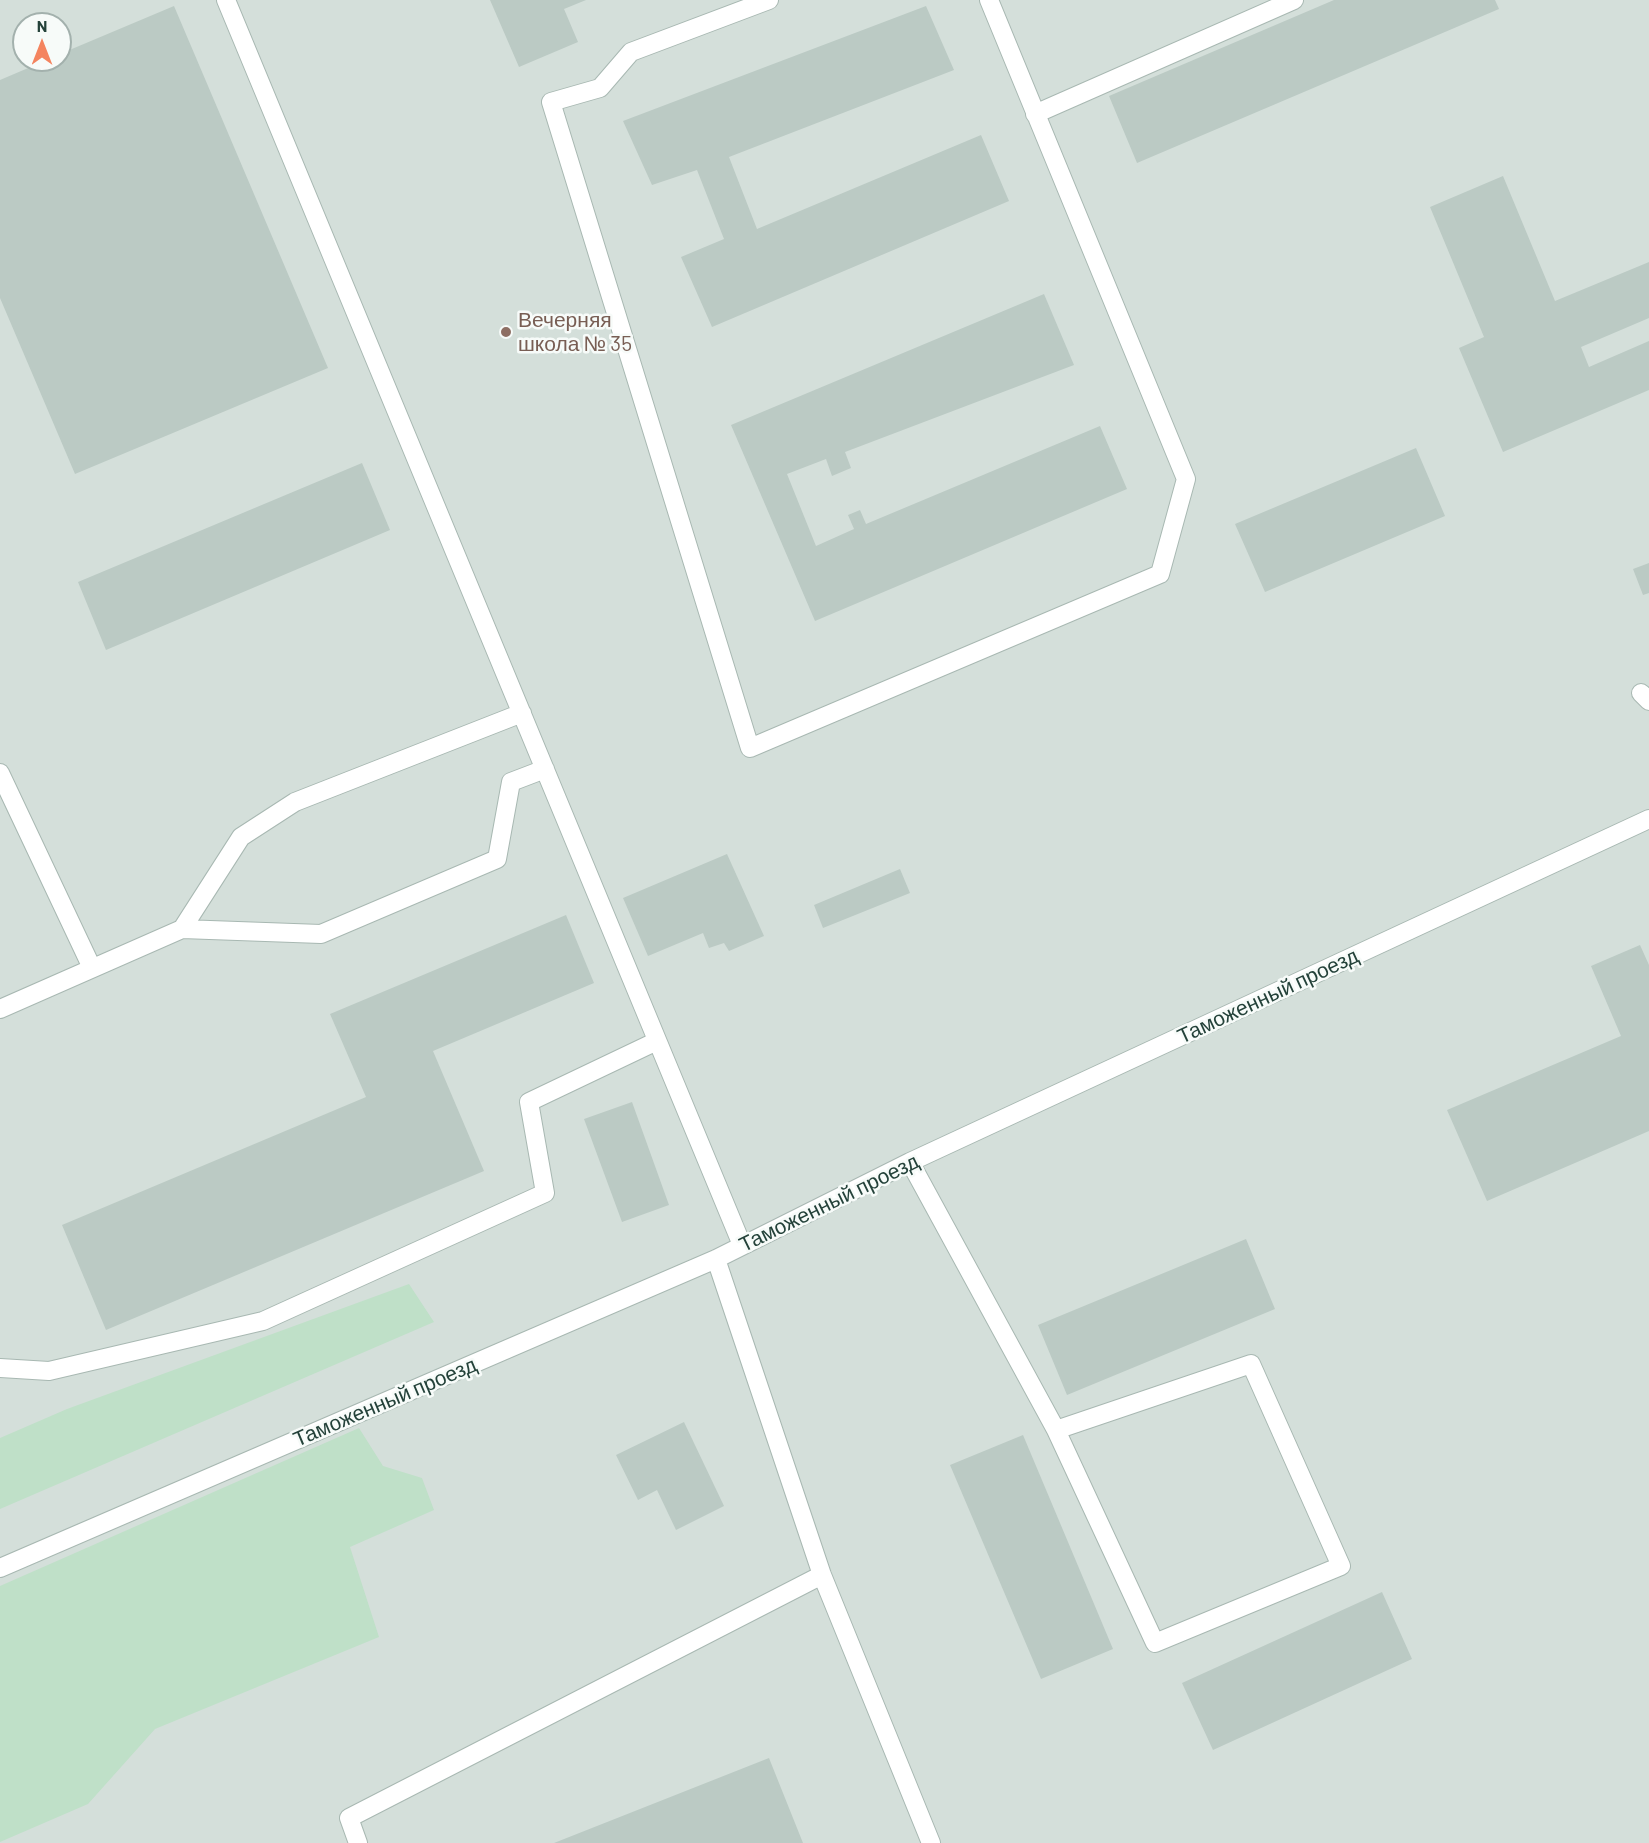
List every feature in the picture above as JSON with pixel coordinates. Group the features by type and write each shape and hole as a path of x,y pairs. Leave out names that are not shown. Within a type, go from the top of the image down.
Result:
{"street":[{"path":"226,0 742,1245"},
{"path":"770,0 631,52 600,88 551,102 750,748 1160,574 1186,479 989,0"},
{"path":"1035,114 1294,0"},
{"path":"182,929 241,837 295,802 522,713"},
{"path":"0,1009 182,929 321,934 496,859 511,782 545,769"},
{"path":"0,773 92,968"},
{"name":"Таможенный проезд","path":"0,1568 716,1259 910,1162 1649,819"},
{"path":"0,1368 49,1371 263,1321 545,1193 529,1102 657,1041"},
{"path":"910,1162 1056,1430 1155,1643 1341,1566 1251,1364 1056,1430"},
{"path":"716,1259 822,1575 931,1843"},
{"path":"358,1843 349,1818 822,1575"}],"shaded area":[{"path":"0,0 1649,0 1649,1843 0,1843"}],"green space":[{"path":"409,1284 434,1322 0,1509 0,1438 67,1409"},
{"path":"359,1428 383,1466 422,1478 434,1510 350,1547 379,1637 155,1729 88,1804 0,1842 0,1586"}],"building":[{"path":"490,0 586,0 564,9 578,42 519,67"},
{"path":"1334,0 1495,0 1499,9 1137,163 1109,96"},
{"path":"174,6 328,368 75,474 0,298 0,80 19,72 72,72 72,49"},
{"path":"926,6 954,70 729,157 757,229 981,135 1009,201 712,327 681,257 724,239 697,170 652,185 623,121"},
{"path":"1503,176 1555,301 1649,262 1649,318 1581,347 1589,367 1649,341 1649,390 1503,452 1459,348 1484,337 1430,207"},
{"path":"1044,294 1074,365 845,452 851,468 832,476 826,459 787,474 816,546 854,529 848,515 860,510 866,524 1100,426 1127,489 815,621 731,425"},
{"path":"1416,448 1445,516 1265,592 1235,524"},
{"path":"362,463 390,530 106,650 78,582"},
{"path":"1649,563 1649,593 1643,595 1633,569"},
{"path":"727,854 764,936 729,951 724,943 709,948 703,933 648,956 623,898"},
{"path":"900,869 910,893 823,928 814,905"},
{"path":"566,915 594,983 433,1051 484,1171 106,1330 62,1225 366,1097 330,1014"},
{"path":"1640,945 1649,965 1649,1131 1487,1201 1447,1110 1621,1036 1591,966"},
{"path":"632,1102 669,1205 622,1222 584,1119"},
{"path":"1246,1239 1275,1309 1067,1395 1038,1325"},
{"path":"684,1422 724,1506 676,1530 657,1490 638,1500 616,1455"},
{"path":"1023,1435 1113,1649 1041,1679 950,1465"},
{"path":"1382,1592 1412,1659 1213,1750 1182,1683"},
{"path":"769,1758 803,1843 554,1843"}],"place":[{"name":"Вечерняя школа № 35","path":"506,332"}]}
